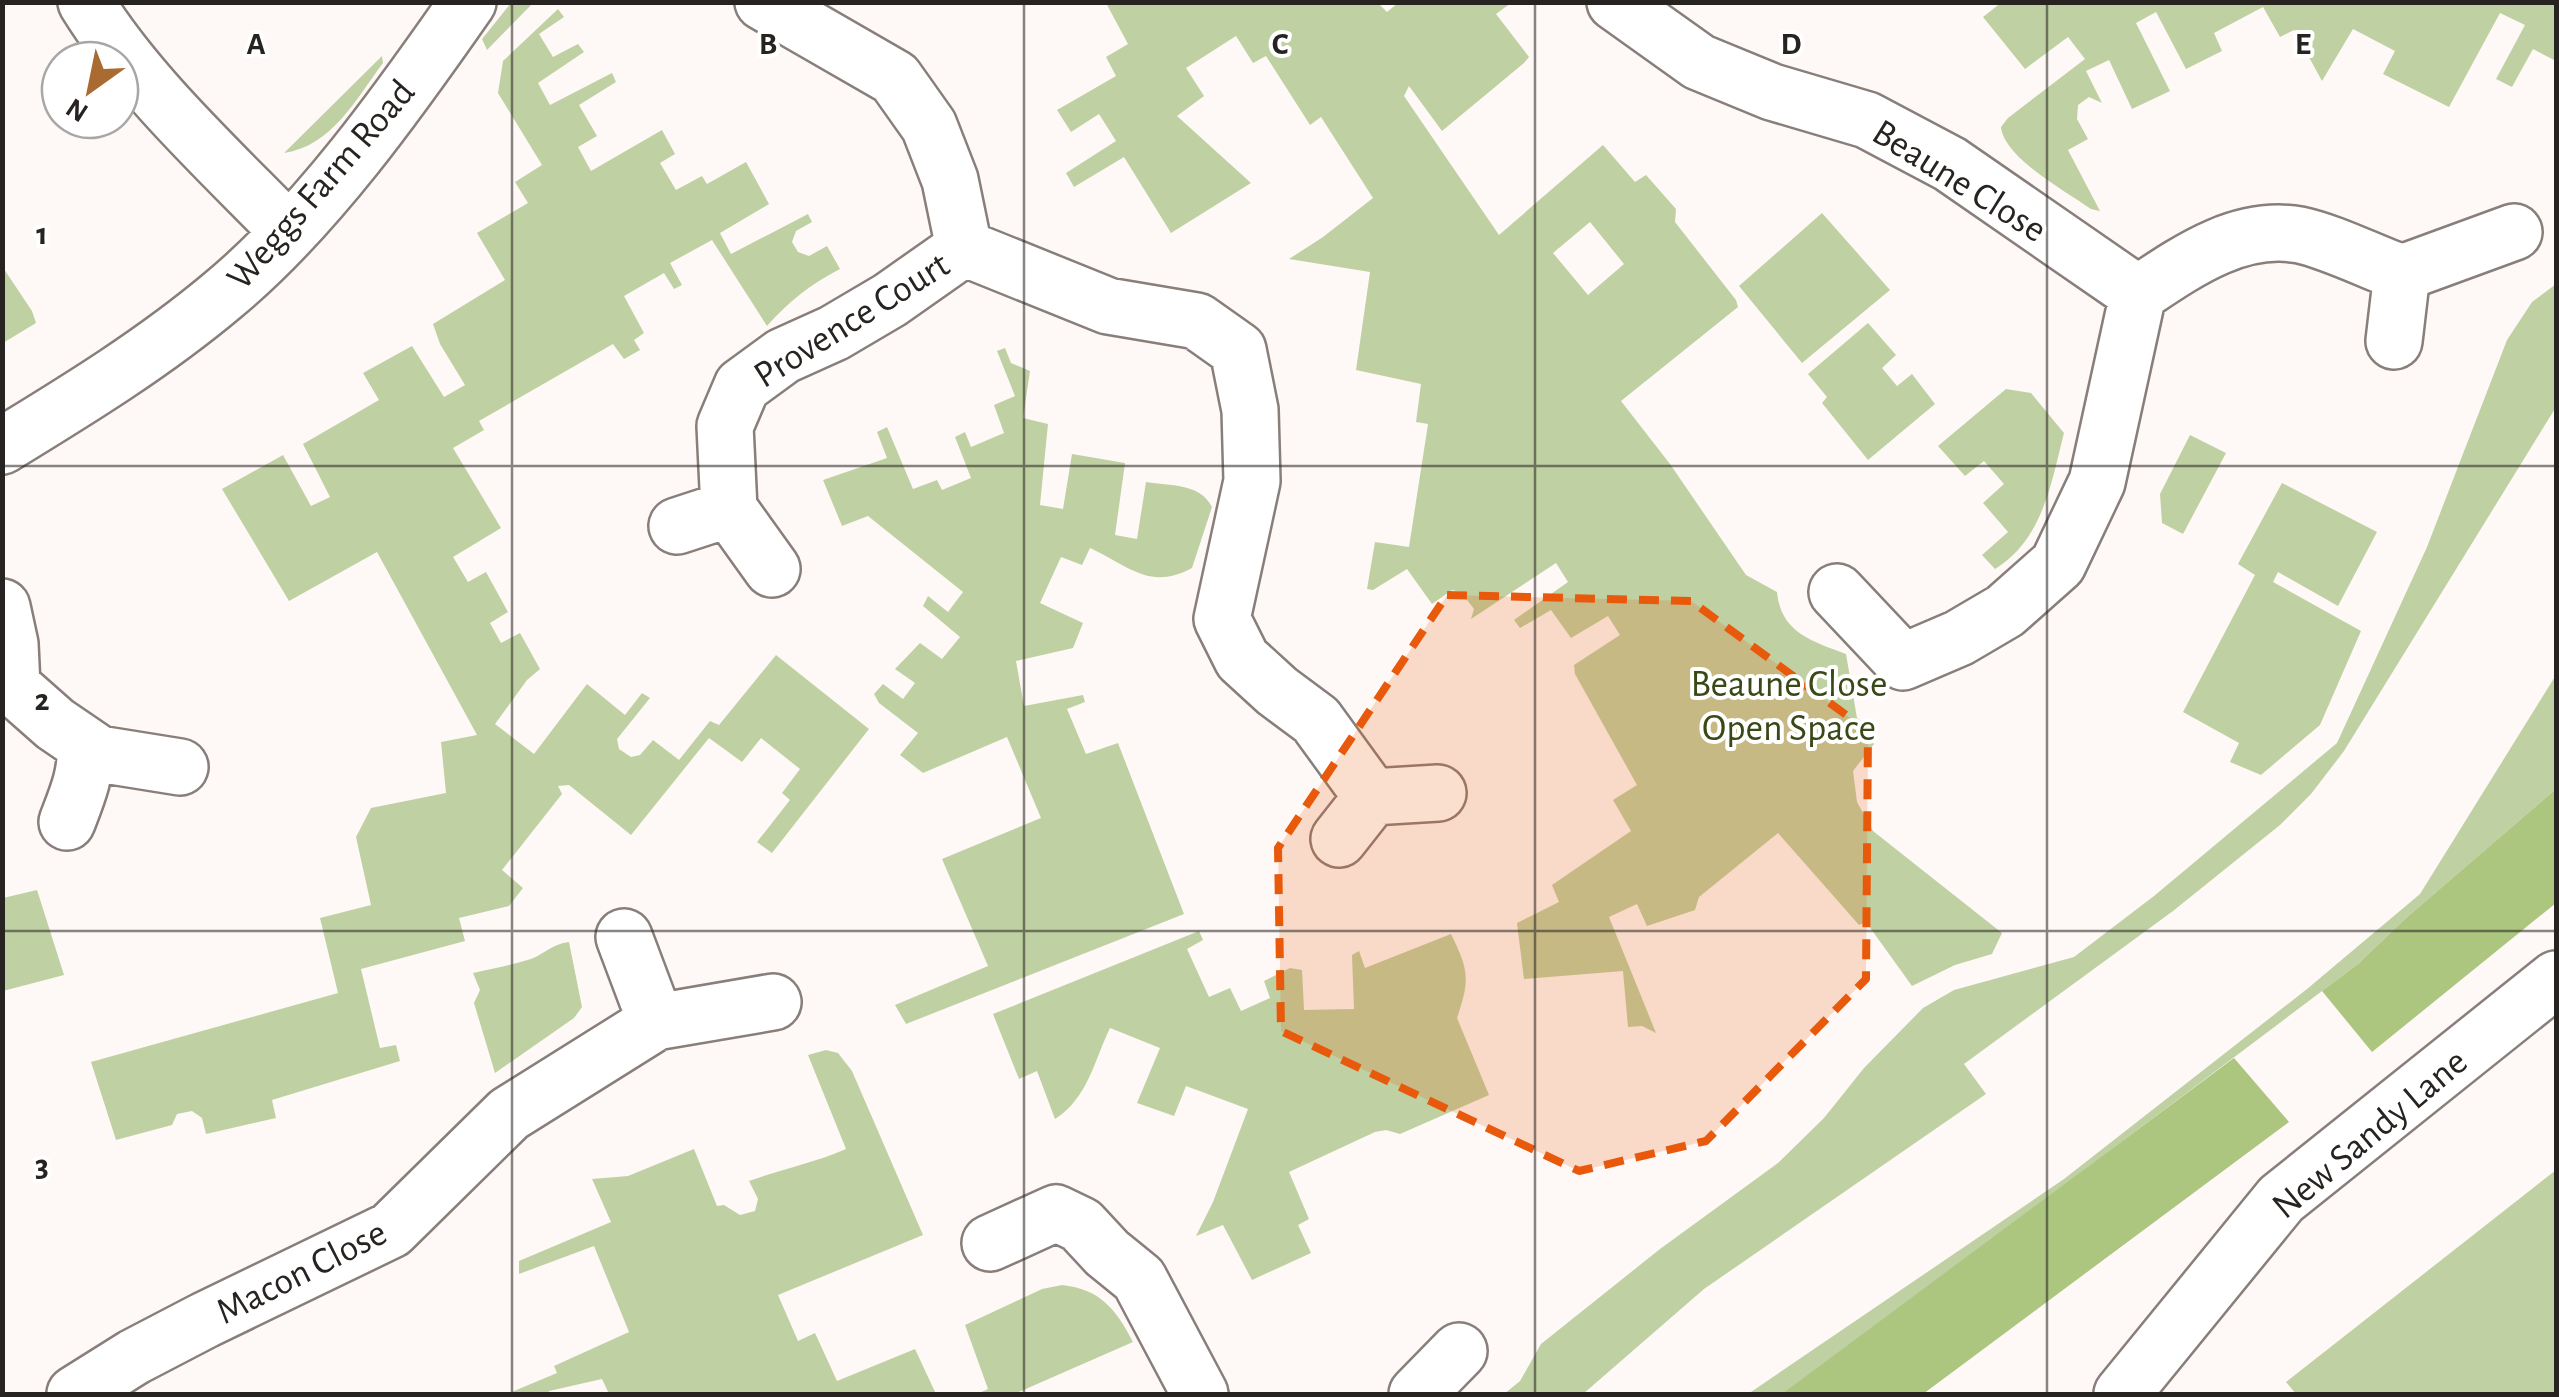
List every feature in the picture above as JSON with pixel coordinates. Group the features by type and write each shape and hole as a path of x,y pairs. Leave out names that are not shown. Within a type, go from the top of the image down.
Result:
{"street":[{"path":"86,2 104,31 189,128 289,232"},
{"name":"Weggs Farm Road","path":"2,446 142,359 226,293 289,232 400,100 468,2"},
{"name":"Provence Court","path":"762,2 895,78 929,126 950,180 964,248"},
{"name":"Beaune Close","path":"1616,2 1699,62 1772,92 1867,120 1950,164 2138,294"},
{"path":"1837,592 1903,662 1959,638 2005,611 2058,564 2097,482 2138,294 2194,257 2246,236 2300,235 2402,274 2514,232"},
{"name":"Provence Court","path":"729,509 726,426 742,386 783,356 834,333 890,300 964,248"},
{"name":"Provence Court","path":"964,248 1108,306 1197,321 1238,350 1250,410 1252,481 1222,619 1242,659 1316,720 1356,818 1438,792"},
{"path":"2394,340 2402,274"},
{"path":"677,526 729,509 772,569"},
{"path":"2,607 10,644 12,686 55,724 99,754 180,768"},
{"path":"67,822 81,786 85,745"},
{"path":"624,937 656,1022"},
{"name":"New Sandy Lane","path":"2122,1394 2281,1199 2556,979"},
{"name":"Macon Close","path":"75,1394 204,1320 391,1230 509,1114 656,1022 773,1002"},
{"path":"990,1243 1061,1195 1107,1253 1139,1278 1200,1394"},
{"path":"1416,1394 1459,1352"}],"highlighted area":[{"path":"1447,595 1691,601 1868,731 1866,979 1706,1141 1579,1171 1281,1031 1278,848"}],"green space":[{"path":"2002,2 2556,3 2556,61 2533,49 2512,87 2496,79 2525,25 2500,13 2449,107 2383,74 2395,51 2353,29 2322,81 2294,30 2280,37 2263,7 2214,33 2222,51 2186,69 2156,12 2136,23 2170,91 2132,109 2109,60 2086,71 2102,103 2089,97 2078,105 2077,119 2088,139 2068,150 2100,211 2038,173 2005,139 2001,127 2008,118 2085,59 2068,37 2025,69 1983,17"},
{"path":"511,3 533,3 487,50 482,39"},
{"name":"Beaune Close Open Space","path":"1106,3 1378,3 1387,12 1398,3 1511,3 1496,14 1529,57 1524,63 1442,131 1409,86 1404,96 1499,235 1603,145 1635,182 1646,175 1676,209 1675,222 1738,307 1621,401 1670,464 1746,575 1777,592 1785,617 1800,634 1846,654 1857,718 1874,744 1853,771 1857,802 1873,831 2002,933 1992,954 1955,965 1912,986 1866,922 1859,925 1778,833 1699,897 1695,910 1647,926 1637,904 1609,917 1656,1033 1642,1026 1628,1027 1623,971 1524,979 1517,923 1559,902 1552,885 1631,831 1613,800 1637,785 1575,674 1574,665 1620,635 1608,616 1571,638 1551,610 1520,628 1514,620 1568,582 1556,563 1471,619 1474,609 1461,592 1452,590 1432,604 1407,569 1373,590 1367,589 1375,542 1409,547 1428,424 1416,422 1421,384 1356,370 1370,272 1289,259 1373,198 1321,117 1310,125 1266,56 1253,63 1236,36 1186,68 1204,96 1177,116 1251,183 1171,233 1124,157 1074,187 1066,173 1116,141 1099,114 1071,132 1057,110 1116,76 1106,57 1128,44","holes":["1590,222 1624,264 1588,295 1553,253"]},
{"path":"558,9 564,17 539,34 553,57 578,44 584,52 538,83 550,105 612,73 616,82 579,105 597,136 578,147 591,171 662,130 675,154 660,163 676,190 702,176 707,184 746,162 769,204 720,233 731,254 808,214 812,222 796,231 792,242 798,252 809,256 827,246 840,269 801,294 767,326 712,240 670,263 682,285 674,289 664,273 624,296 644,333 634,340 640,350 624,359 613,344 479,421 484,430 453,448 501,528 453,557 468,582 486,572 508,612 490,623 501,643 520,633 540,669 527,680 495,724 534,754 587,684 625,715 642,693 650,698 617,739 619,749 631,757 640,755 653,740 679,760 710,721 719,725 776,655 869,729 772,853 757,842 790,800 782,793 800,769 761,738 742,762 709,738 631,835 569,785 558,786 562,794 502,870 523,888 509,906 459,918 465,941 361,969 380,1048 396,1045 400,1061 272,1100 276,1118 206,1134 202,1118 192,1111 177,1114 172,1125 116,1140 91,1062 338,993 320,918 371,905 356,837 371,808 446,793 441,742 477,735 377,552 289,601 222,489 283,455 311,506 330,497 303,444 379,400 363,373 412,346 444,397 465,385 440,344 433,324 505,280 477,233 528,203 515,182 542,165 498,93 503,61"},
{"path":"382,56 383,63 329,131 301,149 284,153"},
{"path":"1822,213 1890,290 1802,363 1739,286"},
{"path":"2,266 36,323 3,343"},
{"path":"2556,284 2556,407 2344,751 2311,794 2280,825 2173,911 1964,1064 1986,1094 1704,1289 1583,1394 1504,1394 1520,1381 1541,1344 1660,1249 1778,1163 1923,1008 1954,990 2074,957 2154,896 2337,743 2427,547 2507,340 2532,302"},
{"path":"1868,323 1896,355 1882,368 1897,386 1912,374 1935,404 1868,460 1822,403 1827,397 1808,374"},
{"path":"1005,348 1011,363 1030,371 1023,418 1048,424 1040,505 1063,509 1072,454 1125,463 1115,535 1137,539 1146,482 1192,490 1212,507 1192,568 1177,574 1152,577 1090,548 1082,565 1061,557 1040,603 1083,623 1073,648 1016,661 1024,706 1083,695 1085,702 1067,709 1086,754 1118,743 1184,914 906,1024 895,1005 988,966 942,859 1041,818 1007,737 923,773 900,755 918,733 879,703 874,694 883,684 903,699 915,683 895,669 920,643 942,659 960,637 923,606 928,596 948,612 963,592 868,516 842,526 823,480 887,458 877,432 887,427 913,489 937,480 942,490 971,478 955,437 965,432 971,447 1004,433 994,405 1015,396 997,351"},
{"path":"2006,389 2031,393 2064,433 2043,509 2024,542 1995,569 1982,555 2008,532 1983,503 2004,484 1984,461 1965,476 1938,446"},
{"path":"2190,435 2226,453 2183,534 2162,523 2160,494"},
{"path":"2282,483 2377,532 2338,606 2278,572 2273,582 2361,631 2320,725 2261,775 2230,762 2239,743 2183,712 2255,575 2238,564"},
{"path":"2556,675 2556,789 2358,964 1798,1385 1782,1394 1748,1394 2064,1179 2307,989 2420,894"},
{"path":"2556,789 2556,903 2372,1052 2322,991 2358,964"},
{"path":"37,890 64,975 3,991 3,898"},
{"path":"1199,931 1203,940 1187,949 1209,997 1230,988 1241,1011 1270,998 1264,981 1290,968 1302,970 1304,1010 1354,1009 1352,955 1359,951 1365,968 1451,934 1466,975 1457,1018 1489,1095 1400,1134 1375,1132 1289,1172 1309,1219 1298,1225 1311,1253 1252,1280 1223,1225 1196,1236 1248,1109 1186,1086 1174,1116 1137,1103 1160,1048 1110,1028 1083,1090 1055,1119 1037,1071 1019,1079 993,1014"},
{"path":"569,942 582,1007 574,1018 495,1073 474,1003 480,990 473,973 531,959"},
{"path":"826,1050 838,1053 852,1071 923,1235 778,1295 798,1341 815,1333 837,1381 915,1349 936,1394 609,1394 602,1379 548,1394 507,1394 557,1373 554,1366 629,1332 594,1246 519,1274 519,1261 611,1222 592,1179 628,1176 694,1149 717,1206 724,1205 740,1215 755,1211 758,1199 749,1181 846,1149 808,1055"},
{"path":"2234,1058 2289,1122 1923,1394 1782,1394"},
{"path":"2556,1170 2556,1394 2296,1394 2286,1382"},
{"path":"1062,1285 1097,1296 1120,1320 1133,1342 1014,1394 977,1394 988,1389 965,1325 1042,1289"}]}
